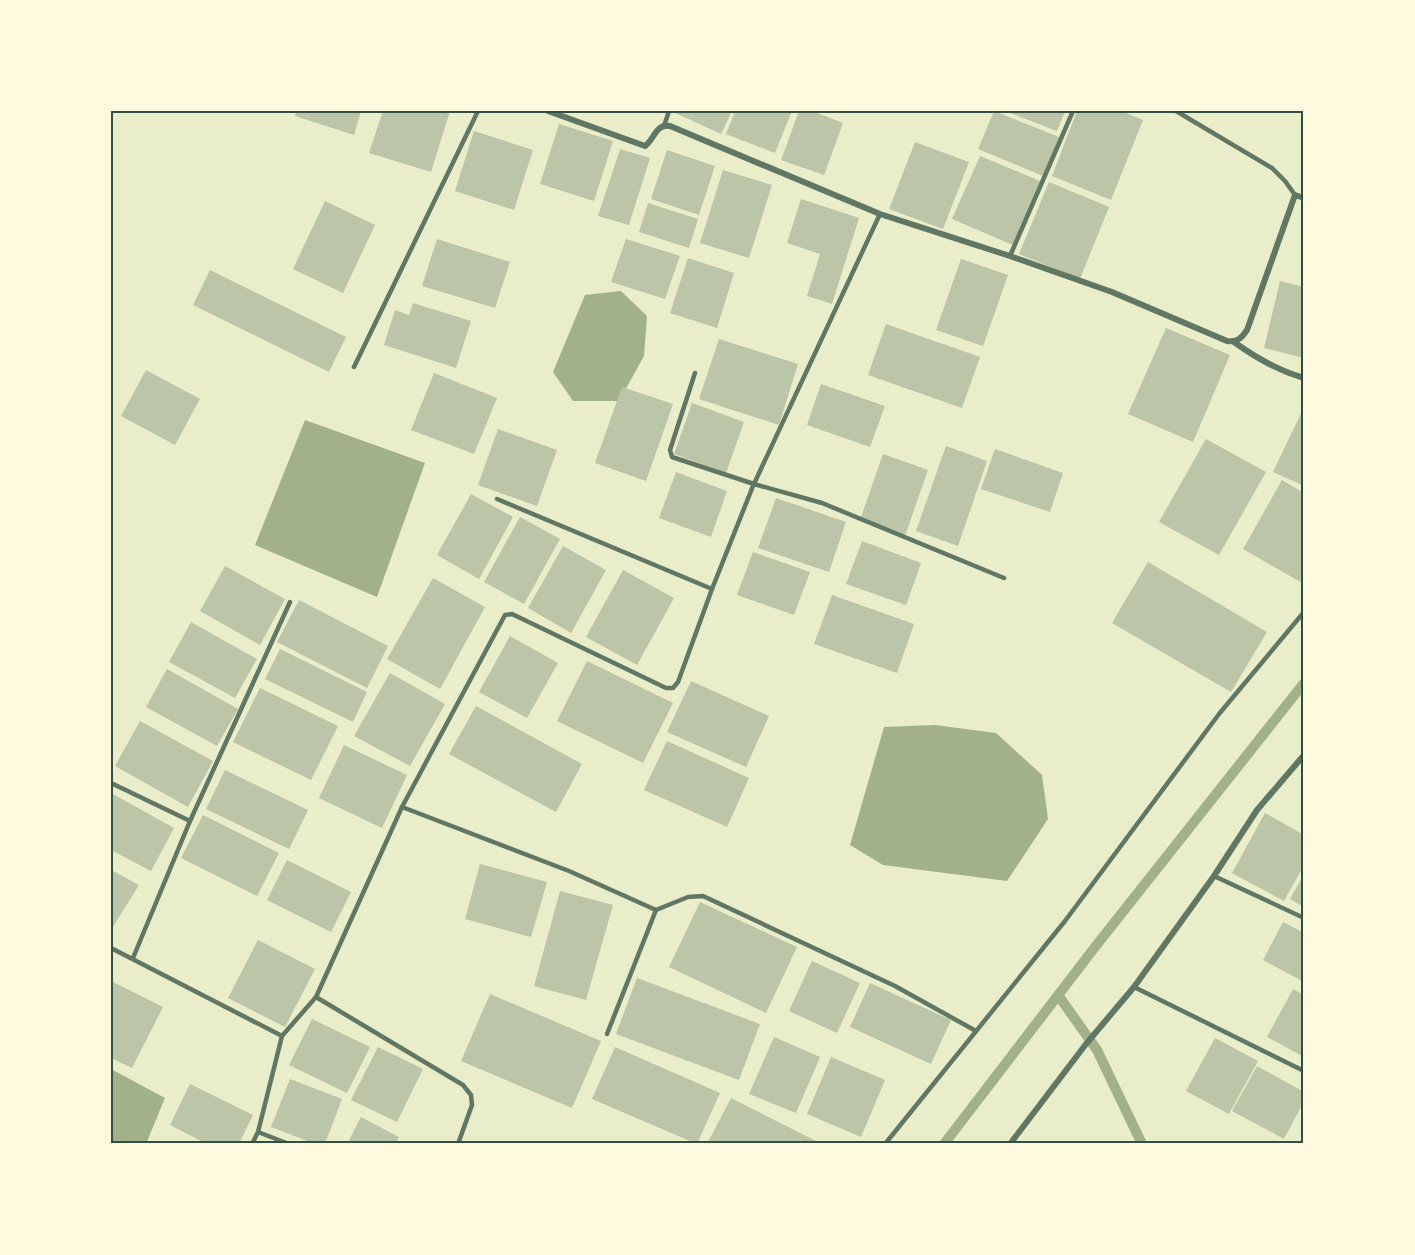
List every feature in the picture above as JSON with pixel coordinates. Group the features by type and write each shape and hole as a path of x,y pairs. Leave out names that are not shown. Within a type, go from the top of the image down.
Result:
{"street":[{"path":"548,111 645,146 658,128 664,126 880,214 1112,292 1234,342 1272,367 1304,378"},
{"path":"1234,342 1240,340 1247,330 1295,195 1304,198"},
{"path":"1010,1144 1086,1044 1134,987 1214,876 1257,810 1304,755"}],"lane":[{"path":"354,367 478,111"},
{"path":"664,126 669,111"},
{"path":"1010,256 1073,111"},
{"path":"1176,111 1272,168 1295,195"},
{"path":"252,1144 258,1132 282,1036 316,997 402,807 505,615 512,614 656,683 673,688 678,682 754,484 880,214"},
{"path":"695,373 670,454 672,457 822,503 1004,578"},
{"path":"498,499 712,589"},
{"path":"133,958 190,821 290,602"},
{"path":"885,1144 1065,921 1219,714 1304,612"},
{"path":"111,783 190,821"},
{"path":"402,807 569,871 656,910 688,897 703,896 895,986 976,1031"},
{"path":"1214,876 1304,918"},
{"path":"607,1034 656,910"},
{"path":"111,948 282,1036"},
{"path":"1134,987 1304,1071"},
{"path":"316,997 463,1085 471,1095 472,1105 458,1144"},
{"path":"258,1132 289,1144"}],"shaded area":[{"path":"621,291 647,316 644,356 619,401 573,401 553,372 585,295"},
{"path":"305,420 425,463 377,597 255,545"},
{"path":"935,725 996,733 1042,775 1048,819 1007,881 883,865 850,845 884,727"},
{"path":"111,1069 165,1098 146,1144 111,1144"}],"building":[{"path":"296,111 361,111 354,135 295,116"},
{"path":"383,111 450,111 431,172 369,153"},
{"path":"671,111 732,111 721,134"},
{"path":"735,111 792,111 775,153 726,134"},
{"path":"799,111 812,111 843,123 824,175 781,160"},
{"path":"994,111 1059,137 1043,176 978,149"},
{"path":"1005,111 1065,111 1057,131"},
{"path":"1077,111 1121,111 1143,120 1111,200 1052,176"},
{"path":"559,124 613,141 594,201 540,184"},
{"path":"474,131 533,150 514,210 455,191"},
{"path":"915,142 969,162 943,229 889,209"},
{"path":"620,149 650,158 629,225 598,216"},
{"path":"667,150 715,166 699,215 651,199"},
{"path":"980,156 1040,181 1013,245 952,219"},
{"path":"723,170 772,185 749,258 700,243"},
{"path":"1049,182 1109,207 1080,279 1019,254"},
{"path":"801,199 859,218 832,304 807,296 820,254 787,243"},
{"path":"325,201 375,225 343,293 293,269"},
{"path":"648,203 698,219 689,248 639,232"},
{"path":"437,239 510,262 495,308 422,286"},
{"path":"626,239 680,256 665,299 611,282"},
{"path":"688,258 734,273 717,328 670,313"},
{"path":"961,259 1008,275 983,346 936,330"},
{"path":"210,270 346,337 329,372 193,305"},
{"path":"1280,281 1304,287 1304,358 1264,348"},
{"path":"413,303 471,321 456,368 384,345 395,310 409,315"},
{"path":"886,324 980,357 962,408 868,375"},
{"path":"1166,328 1230,355 1193,442 1128,414"},
{"path":"719,339 798,364 779,425 699,399"},
{"path":"146,370 200,399 175,445 121,416"},
{"path":"434,373 497,398 474,454 411,430"},
{"path":"821,384 885,406 870,447 807,425"},
{"path":"622,387 673,404 646,481 595,463"},
{"path":"692,403 744,422 726,473 674,454"},
{"path":"1304,407 1304,486 1273,472"},
{"path":"498,429 557,450 537,506 478,485"},
{"path":"1206,439 1266,472 1219,555 1159,522"},
{"path":"946,446 987,461 958,546 916,531"},
{"path":"995,449 1063,473 1050,512 981,489"},
{"path":"883,454 928,470 905,536 861,517"},
{"path":"676,472 727,491 711,537 659,518"},
{"path":"1282,480 1304,493 1304,584 1243,549"},
{"path":"471,494 513,517 479,579 437,555"},
{"path":"776,498 846,522 829,572 758,548"},
{"path":"520,517 560,539 524,604 484,582"},
{"path":"862,541 921,563 906,605 846,584"},
{"path":"563,546 606,570 571,633 528,608"},
{"path":"753,552 810,572 794,615 737,595"},
{"path":"1148,562 1267,632 1231,692 1112,623"},
{"path":"225,566 285,599 260,645 200,611"},
{"path":"623,570 674,598 637,665 586,637"},
{"path":"433,578 485,607 440,689 387,659"},
{"path":"832,595 914,624 897,673 814,644"},
{"path":"299,600 388,646 367,688 277,642"},
{"path":"191,622 257,659 235,698 169,662"},
{"path":"510,636 558,663 527,718 479,692"},
{"path":"280,649 367,692 353,722 265,679"},
{"path":"587,661 673,703 643,763 557,721"},
{"path":"167,669 238,709 217,746 146,707"},
{"path":"390,673 445,704 410,766 354,736"},
{"path":"691,681 769,716 746,767 667,732"},
{"path":"260,688 338,726 311,780 233,742"},
{"path":"476,706 582,764 556,812 449,754"},
{"path":"140,721 213,761 188,807 115,766"},
{"path":"667,741 749,778 727,827 644,790"},
{"path":"344,745 407,775 382,828 319,798"},
{"path":"225,770 308,810 289,849 206,809"},
{"path":"111,793 174,828 151,871 111,850"},
{"path":"1265,813 1304,835 1304,865 1284,901 1232,873"},
{"path":"203,815 279,853 257,896 181,858"},
{"path":"287,860 351,892 331,932 267,900"},
{"path":"480,864 547,882 531,937 465,919"},
{"path":"111,870 139,885 111,930"},
{"path":"1304,874 1304,907 1290,899"},
{"path":"560,891 613,905 586,1000 534,986"},
{"path":"700,902 797,947 766,1013 669,967"},
{"path":"1283,922 1304,933 1304,982 1263,960"},
{"path":"258,940 315,969 285,1027 228,998"},
{"path":"812,961 860,983 837,1033 789,1011"},
{"path":"637,978 760,1024 739,1080 616,1034"},
{"path":"111,981 163,1007 132,1068 111,1058"},
{"path":"870,983 951,1020 931,1064 850,1027"},
{"path":"1293,989 1304,995 1304,1057 1267,1037"},
{"path":"490,994 601,1041 572,1108 461,1061"},
{"path":"312,1019 370,1047 347,1093 289,1065"},
{"path":"774,1037 820,1057 796,1113 749,1094"},
{"path":"1215,1038 1258,1061 1229,1114 1186,1091"},
{"path":"378,1047 423,1069 397,1122 351,1100"},
{"path":"615,1047 720,1093 697,1144 592,1099"},
{"path":"831,1057 885,1080 861,1137 807,1114"},
{"path":"1257,1066 1304,1092 1304,1101 1284,1139 1232,1111"},
{"path":"290,1079 342,1099 325,1144 315,1144 271,1127"},
{"path":"190,1084 253,1115 239,1144 207,1144 170,1125"},
{"path":"731,1098 822,1144 707,1144"},
{"path":"361,1117 399,1137 395,1144 347,1144"}],"waterway":[{"path":"944,1144 1095,947 1304,683"},
{"path":"1058,995 1097,1050 1142,1144"}]}
